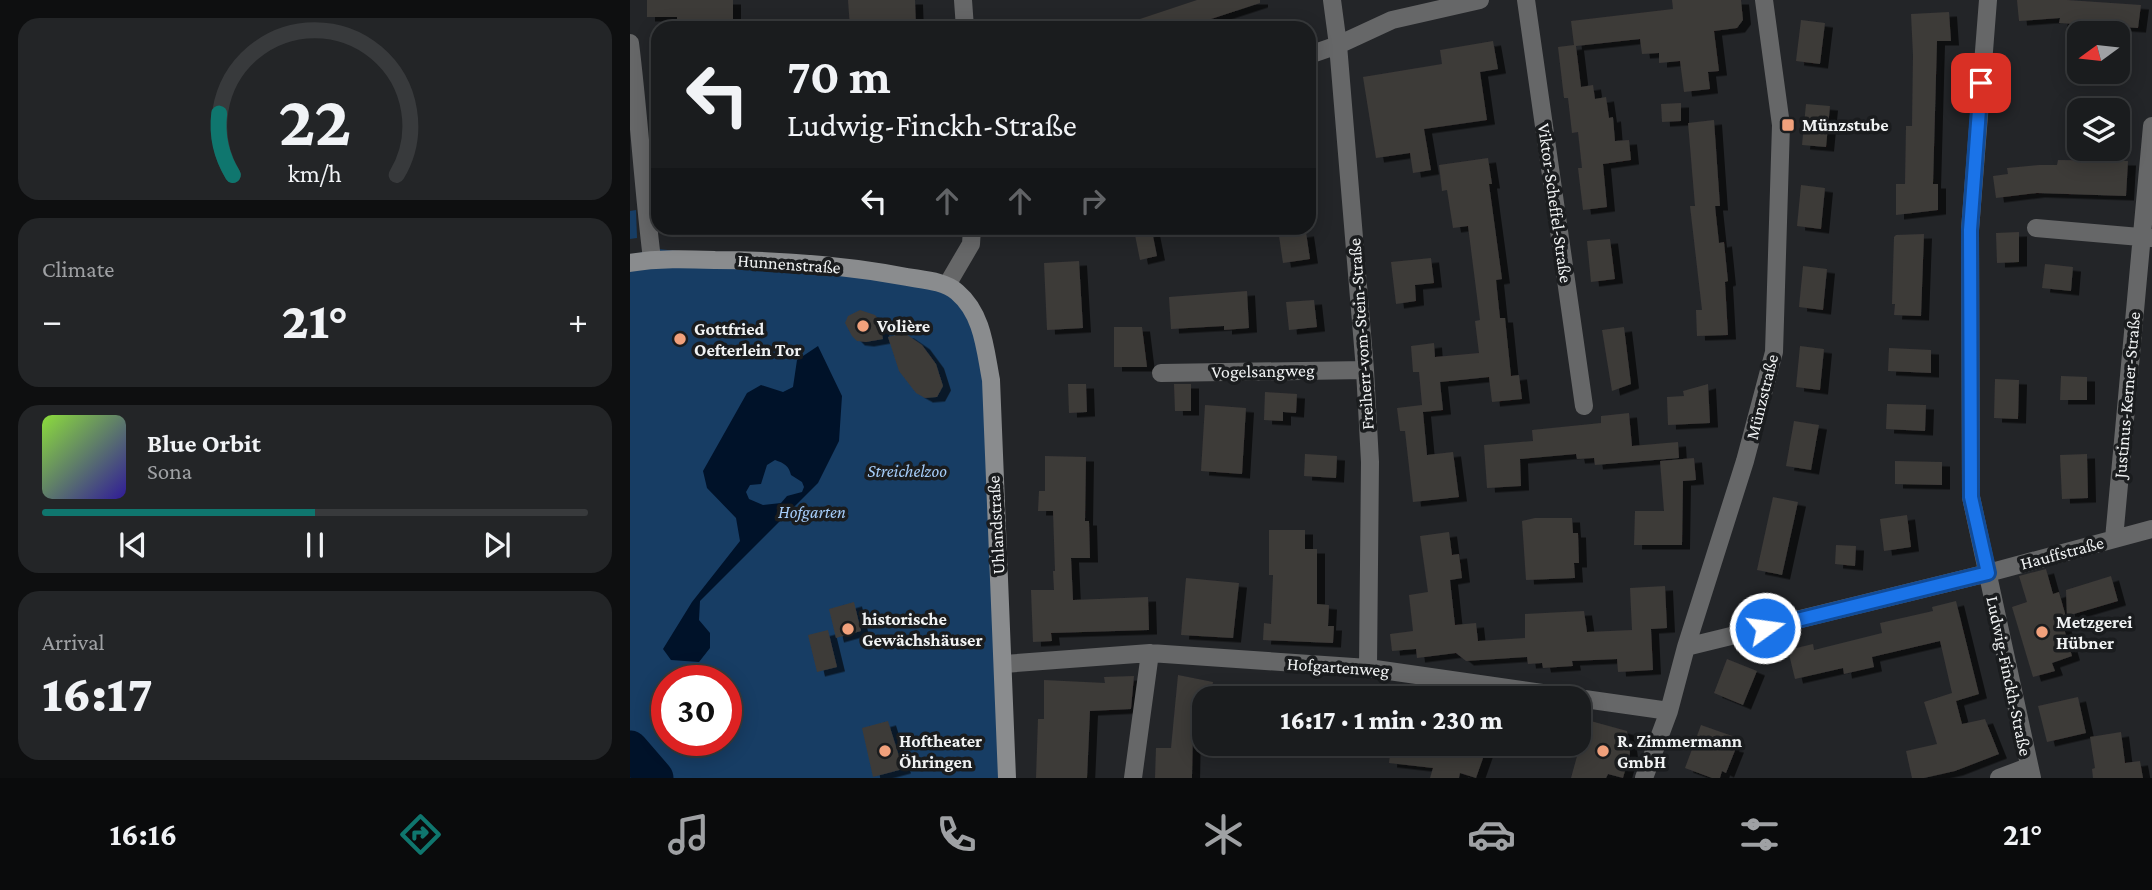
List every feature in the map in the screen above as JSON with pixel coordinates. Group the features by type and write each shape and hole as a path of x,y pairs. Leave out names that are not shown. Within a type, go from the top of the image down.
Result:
{"main road":[{"name":"Hunnenstraße","path":"630,263 652,259 763,260 875,271 947,285"},
{"name":"Uhlandstraße","path":"947,285 973,309 981,329 991,380 1007,778"}],"street":[{"path":"963,0 964,21"},
{"name":"Freiherr-vom-Stein-Straße","path":"1332,0 1365,370 1370,462 1368,668"},
{"path":"1316,53 1392,20 1479,0"},
{"name":"Viktor-Scheffel-Straße","path":"1526,0 1584,406"},
{"name":"Münzstraße","path":"1644,778 1669,711 1686,647 1745,461 1774,352 1781,125 1764,0"},
{"name":"Ludwig-Finckh-Straße","path":"1988,0 1970,230 1971,497 2030,772"},
{"path":"630,43 652,259"},
{"name":"Justinus-Kerner-Straße","path":"2114,539 2133,319 2148,239 2152,126"},
{"path":"2036,228 2148,239"},
{"path":"947,285 971,244 972,235"},
{"name":"Vogelsangweg","path":"1161,373 1365,370"},
{"name":"Hauffstraße","path":"1686,647 1988,573 2152,529"},
{"path":"1133,778 1150,653"},
{"name":"Hofgartenweg","path":"1004,664 1150,653 1368,668 1669,711"},
{"path":"1999,778 2030,772"}],"green space":[{"path":"636,210 637,238 630,239 630,211"},
{"name":"Hofgarten","path":"658,249 875,271 947,285 981,329 1007,778 630,778 630,255"}],"shaded area":[{"path":"818,346 842,396 839,441 818,483 700,601 699,620 710,633 710,648 699,662 671,660 663,649 692,602 740,541 736,518 707,488 703,471 747,393 761,385 783,392 793,387 797,360","holes":["775,460 787,467 791,475 802,482 802,492 787,496 781,503 763,505 749,499 746,492 750,485 761,484 767,465"]}],"building":[{"path":"647,0 733,0 733,21 677,21 677,17 647,17"},
{"path":"848,0 915,0 916,21 850,21"},
{"path":"1197,0 1260,0 1260,3 1205,21 1134,21"},
{"path":"1672,0 1741,0 1743,20 1737,28 1714,31 1719,71 1708,72 1710,89 1684,92 1680,61 1659,63 1659,53 1642,54 1640,39 1576,46 1581,87 1593,85 1595,99 1606,97 1609,118 1613,117 1615,141 1629,140 1631,160 1603,164 1607,207 1583,210 1578,168 1582,168 1578,132 1572,133 1568,98 1564,98 1558,47 1574,45 1571,21 1673,9"},
{"path":"2017,0 2141,5 2138,28 2130,27 2130,21 2067,21 2067,24 2059,23 2060,18 2019,21"},
{"path":"1949,12 1951,41 1937,41 1933,184 1938,184 1938,210 1896,215 1896,184 1905,184 1906,126 1912,126 1911,14"},
{"path":"1801,20 1825,23 1820,64 1796,61"},
{"path":"1493,41 1498,69 1480,72 1487,120 1424,129 1431,170 1413,173 1410,153 1376,158 1363,77 1442,64 1440,50"},
{"path":"1681,103 1681,121 1662,122 1661,104"},
{"path":"1806,104 1830,106 1826,147 1802,145"},
{"path":"1714,120 1720,206 1715,206 1719,243 1724,242 1728,281 1725,282 1728,335 1697,336 1696,310 1702,310 1690,206 1695,206 1688,123"},
{"path":"1488,158 1502,279 1496,280 1500,318 1505,318 1511,376 1519,375 1522,399 1492,402 1489,377 1440,382 1443,410 1423,412 1427,455 1453,452 1459,497 1413,502 1405,431 1400,431 1397,408 1422,405 1419,372 1413,372 1411,346 1434,343 1435,357 1479,353 1475,321 1480,320 1468,226 1453,228 1447,190 1442,191 1439,165"},
{"path":"2058,160 2128,161 2126,196 2037,193 1996,198 1993,176 2008,174 2007,168 2057,165"},
{"path":"1801,185 1825,188 1821,229 1797,226"},
{"path":"2019,232 2019,262 1997,263 1996,233"},
{"path":"1924,234 1921,316 1894,315 1894,237"},
{"path":"1135,235 1153,235 1157,256 1140,260"},
{"path":"1306,235 1310,259 1283,263 1279,236"},
{"path":"1610,239 1615,279 1591,282 1587,241"},
{"path":"1431,258 1434,283 1415,285 1416,301 1396,304 1391,262"},
{"path":"1079,261 1083,328 1047,330 1044,263"},
{"path":"2045,264 2073,267 2071,291 2042,288"},
{"path":"1803,266 1827,269 1823,310 1799,307"},
{"path":"1247,291 1249,328 1224,330 1224,326 1171,329 1169,297"},
{"path":"1314,300 1317,327 1289,330 1286,302"},
{"name":"Volière","path":"860,310 875,315 879,320 883,339 866,342 857,341 852,336 845,323 848,316"},
{"path":"1114,327 1142,327 1147,367 1114,367"},
{"path":"1624,327 1631,384 1612,391 1602,330"},
{"path":"906,334 922,345 936,364 943,386 937,397 925,398 916,393 899,371 888,337"},
{"path":"1800,346 1824,349 1820,390 1796,387"},
{"path":"1889,348 1931,350 1931,373 1888,371"},
{"path":"2061,376 2087,377 2087,400 2060,400"},
{"path":"1995,379 2019,380 2018,419 1994,418"},
{"path":"1068,384 1086,384 1087,412 1069,413"},
{"path":"1174,384 1191,384 1191,411 1175,411"},
{"path":"1708,384 1710,423 1668,425 1667,397 1684,396 1683,391"},
{"path":"1265,392 1297,394 1296,413 1283,412 1283,421 1264,420"},
{"path":"1887,404 1926,405 1925,431 1886,429"},
{"path":"1205,405 1246,408 1242,474 1201,471"},
{"path":"1629,413 1632,446 1678,442 1679,458 1595,465 1594,458 1577,459 1576,454 1520,459 1521,486 1487,488 1484,445 1533,441 1532,430 1601,423 1601,416"},
{"path":"1794,421 1819,425 1811,470 1786,466"},
{"path":"1305,454 1337,456 1336,478 1304,476"},
{"path":"2087,454 2088,498 2062,499 2060,455"},
{"path":"1045,456 1086,457 1085,521 1089,521 1090,558 1071,558 1073,600 1148,597 1149,630 1051,633 1052,641 1033,642 1031,590 1054,590 1053,511 1038,511 1039,491 1045,491"},
{"path":"1694,458 1696,480 1683,481 1682,545 1634,545 1635,511 1664,511 1660,461"},
{"path":"1895,461 1942,462 1942,485 1895,484"},
{"path":"1773,497 1798,502 1782,575 1757,570"},
{"path":"1907,515 1911,547 1884,551 1880,519"},
{"path":"1535,518 1572,518 1573,533 1578,533 1579,563 1574,563 1575,578 1526,580 1522,521"},
{"path":"1269,530 1305,530 1305,549 1317,549 1317,604 1329,605 1328,626 1334,626 1333,643 1263,640 1264,623 1271,624 1273,575 1269,575"},
{"path":"1449,532 1452,555 1459,554 1462,578 1450,580 1455,625 1476,623 1478,641 1525,638 1525,614 1584,611 1587,632 1632,630 1630,588 1665,586 1667,628 1651,629 1653,670 1618,672 1617,659 1572,661 1573,666 1543,668 1542,663 1528,664 1527,657 1466,661 1456,653 1417,658 1416,649 1392,651 1390,634 1413,631 1409,595 1428,592 1420,536"},
{"path":"1836,545 1856,546 1855,566 1835,564"},
{"name":"Metzgerei Hübner","path":"2046,569 2053,594 2059,592 2066,617 2061,618 2072,656 2052,663 2055,671 2033,677 2012,607 2027,602 2019,576"},
{"path":"2111,576 2118,601 2067,616 2066,590"},
{"path":"1186,578 1239,583 1233,638 1181,635"},
{"path":"1956,601 1979,694 1956,701 1962,724 1985,719 1999,754 1955,771 1912,778 1906,751 1937,744 1924,702 1952,693 1940,641 1872,657 1874,667 1844,674 1843,668 1795,679 1788,650 1813,644 1814,650 1882,633 1880,623 1933,611 1932,607"},
{"path":"854,602 861,631 836,638 829,609"},
{"path":"828,630 837,667 817,672 808,635"},
{"path":"1727,659 1757,671 1743,705 1714,693"},
{"path":"1178,675 1213,682 1212,686 1192,686 1192,778 1155,778 1156,748 1171,748"},
{"path":"1134,676 1131,709 1090,711 1087,778 1036,778 1038,719 1044,719 1044,680 1105,683 1104,677"},
{"path":"2078,697 2086,733 2047,742 2038,706"},
{"path":"888,721 903,769 873,777 862,728"},
{"path":"1591,721 1627,731 1630,753 1623,778 1608,774 1606,778 1571,778 1577,756 1591,756"},
{"path":"1701,725 1735,737 1731,747 1736,748 1726,773 1722,771 1720,778 1712,778 1685,768"},
{"path":"2121,732 2125,763 2140,761 2143,778 2093,778 2092,769 2095,768 2090,737"},
{"path":"1390,756 1484,756 1476,778 1460,773 1459,778 1430,778 1433,768 1389,763"}],"waterway":[{"path":"630,749 655,778"}],"place":[{"name":"Münzstube","path":"1788,125"},
{"name":"Volière","path":"863,326"},
{"name":"Gottfried Oefterlein Tor","path":"680,339"},
{"name":"historische Gewächshäuser","path":"848,629"},
{"name":"Metzgerei Hübner","path":"2042,632"},
{"name":"Hoftheater Öhringen","path":"885,751"},
{"name":"R. Zimmermann GmbH","path":"1603,751"}],"route":[{"path":"1765,628 1988,573 1971,497 1970,230 1981,83"}],"park label":[{"name":"Streichelzoo","path":"907,471"}]}
